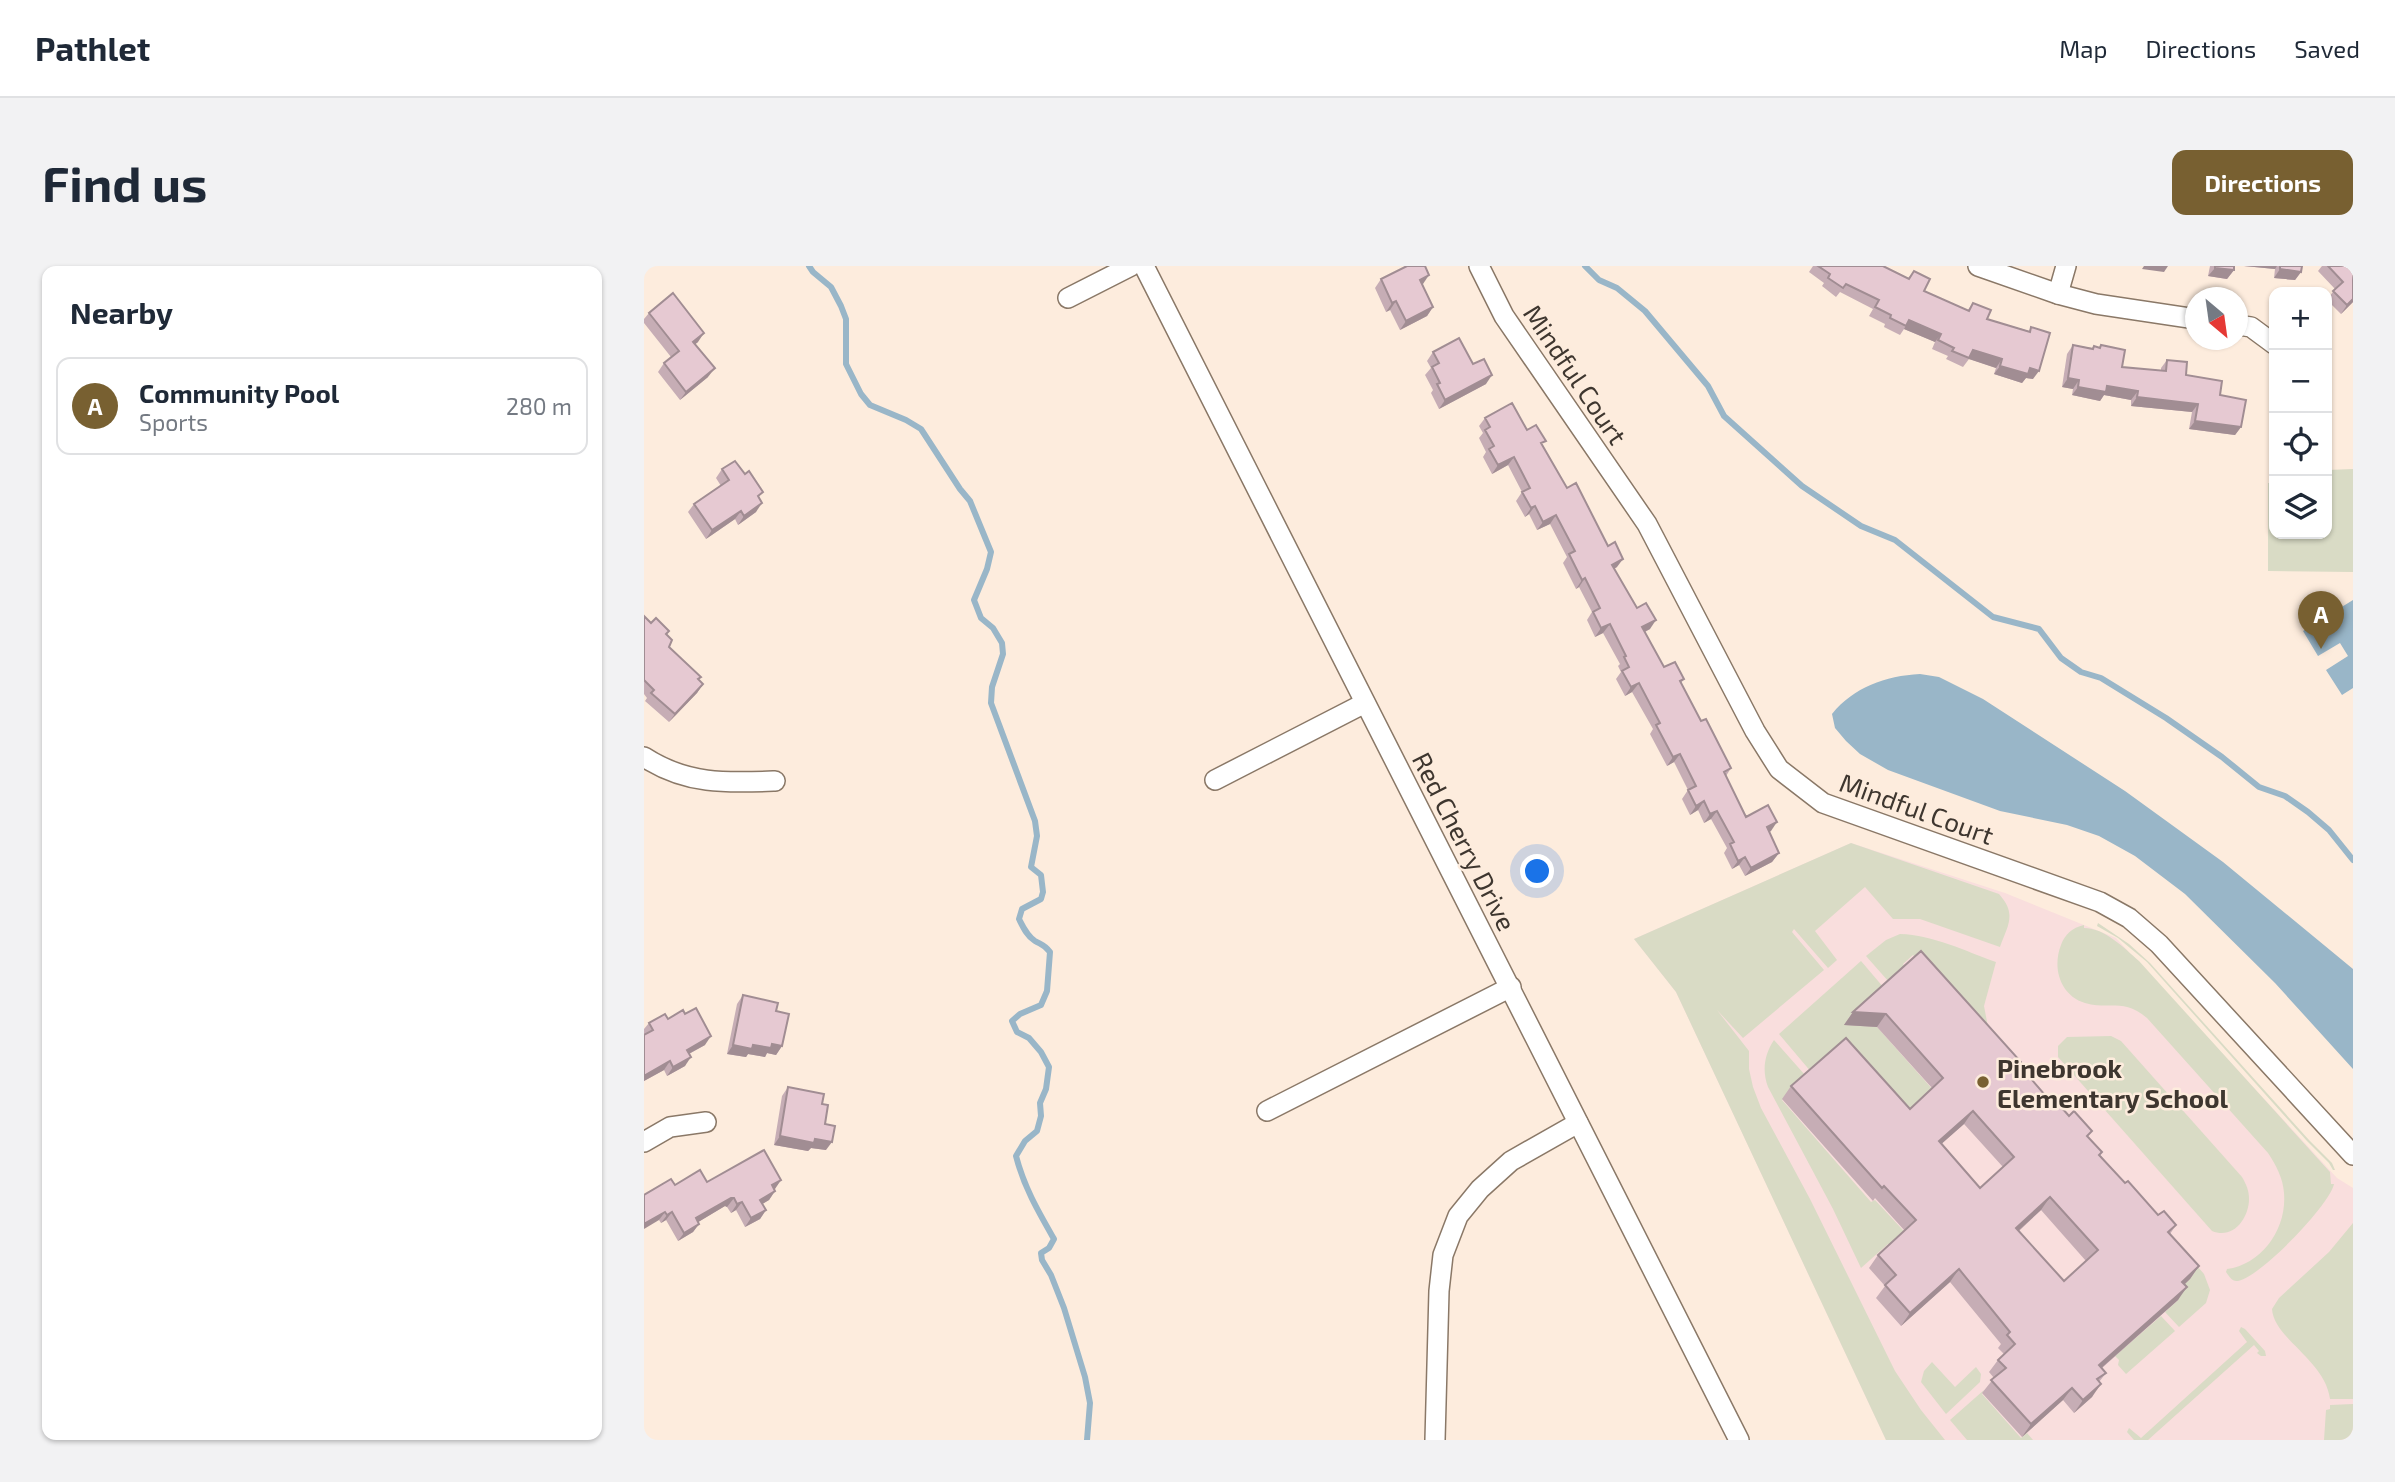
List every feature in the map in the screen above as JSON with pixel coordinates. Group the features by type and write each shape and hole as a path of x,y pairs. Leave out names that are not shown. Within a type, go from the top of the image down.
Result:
{"street":[{"path":"1068,298 1132,266"},
{"name":"Red Cherry Drive","path":"1144,266 1740,1440"},
{"name":"Mindful Court","path":"1479,266 1504,316 1647,524 1755,732 1779,769 1823,803 2100,902 2129,918 2159,944 2353,1155"},
{"path":"1978,266 2058,294 2096,304 2185,317"},
{"path":"2058,294 2066,266"},
{"path":"2248,327 2269,340"},
{"path":"1215,780 1365,703"},
{"path":"644,757 681,776 724,784 775,781"},
{"path":"1267,1111 1511,987"},
{"path":"644,1142 670,1127 706,1122"},
{"path":"1435,1440 1439,1291 1443,1255 1458,1216 1480,1189 1510,1161 1578,1123"}],"shaded area":[{"name":"Pinebrook Elementary School","path":"1851,843 2005,893 2116,938 2337,1178 2353,1188 2353,1440 1886,1440 1676,992 1634,939"}],"green space":[{"path":"2353,469 2353,572 2268,571 2268,483 2269,539 2332,539 2332,470"},
{"path":"1851,843 1999,894 2005,901 2009,914 2008,926 2000,947 1920,919 1893,919 1865,887 1815,931 1837,960 1828,968 1794,929 1792,932 1824,970 1743,1038 1717,1010 1749,1051 1749,1069 1761,1108 1810,1199 1895,1371 1945,1440 1886,1440 1676,992 1634,939"},
{"path":"2098,923 2129,944 2150,963 2332,1163 2335,1170 2147,962 2118,938 2097,926"},
{"path":"2084,925 2084,928 2099,931 2114,940 2139,961 2330,1172 2331,1184 2334,1184 2320,1208 2277,1255 2248,1277 2236,1281 2226,1272 2227,1269 2251,1260 2270,1243 2277,1232 2284,1206 2279,1172 2268,1153 2147,1018 2131,1008 2085,1003 2069,994 2060,980 2058,954 2070,932"},
{"path":"1900,934 1937,940 1996,962 1984,1006 1988,1027 1913,955 1903,964 1906,968 1889,982 1866,956 1886,940"},
{"path":"1861,961 1884,988 1861,1009 1934,1091 1901,1121 1812,1073 1779,1034"},
{"path":"2111,1036 2121,1041 2242,1177 2248,1193 2248,1206 2243,1220 2233,1230 2220,1233 2212,1231 2058,1057 2058,1046 2067,1037"},
{"path":"1774,1040 1805,1075 1782,1100 1871,1202 1875,1200 1914,1242 1888,1244 1861,1268 1768,1087 1765,1063"},
{"path":"2353,1223 2353,1399 2330,1399 2319,1373 2281,1330 2272,1309 2279,1298 2329,1252"},
{"path":"2170,1235 2204,1274 2210,1290 2206,1303 2179,1327 2165,1312 2178,1300 2173,1295"},
{"path":"2161,1316 2175,1331 2126,1374 2118,1365 2119,1360 2115,1356"},
{"path":"2241,1327 2265,1351 2266,1356 2257,1353 2259,1351 2254,1345 2148,1440 2134,1440 2127,1432 2129,1428 2141,1438 2247,1342 2239,1331"},
{"path":"1932,1362 1955,1387 1976,1367 1981,1374 1980,1382 1946,1414 1921,1382 1924,1371"},
{"path":"1984,1390 1982,1394 2021,1438 2027,1433 2033,1440 1967,1440 1950,1420"},
{"path":"2353,1404 2353,1440 2324,1440 2326,1410 2330,1409 2330,1405"}],"water":[{"path":"2353,600 2353,688 2342,695 2326,670 2348,656 2340,643 2318,656 2303,631"},
{"path":"1920,674 1939,677 1983,699 2125,791 2223,862 2353,969 2353,1069 2275,983 2185,894 2135,856 2099,836 2067,825 2000,811 1888,770 1860,754 1835,728 1832,714 1860,690 1883,680"}],"building":[{"path":"1407,266 1425,266 1429,275 1420,280 1433,307 1406,321 1396,301 1392,303 1381,279"},
{"path":"1818,266 1883,266 1909,279 1914,271 1930,279 1924,291 1969,311 1973,303 1991,310 1987,319 2030,332 2031,327 2050,333 2039,371 2030,368 2028,374 2000,366 2002,359 1973,350 1969,358 1952,351 1954,348 1938,340 1941,334 1909,320 1906,326 1890,318 1891,315 1875,307 1879,300 1846,284 1843,288 1828,278 1830,274"},
{"path":"2234,266 2234,270 2215,268"},
{"path":"2280,266 2302,266 2301,272 2280,269"},
{"path":"2328,266 2353,266 2353,299 2347,305 2333,291 2343,282"},
{"path":"673,293 704,333 693,342 715,368 686,392 664,363 679,351 649,313"},
{"path":"1459,338 1473,364 1484,359 1492,375 1445,400 1432,367 1439,363 1433,352"},
{"path":"2073,345 2093,349 2094,346 2100,348 2101,345 2125,350 2122,367 2166,371 2167,360 2187,362 2186,375 2222,381 2220,395 2246,400 2241,427 2195,421 2198,404 2137,397 2138,391 2107,386 2106,392 2078,387 2079,380 2068,378"},
{"path":"1512,403 1527,430 1536,425 1546,441 1541,443 1567,488 1576,483 1608,546 1615,542 1623,559 1612,565 1637,608 1646,603 1656,620 1642,627 1664,667 1675,662 1684,679 1680,681 1701,721 1706,719 1731,768 1724,772 1746,817 1768,805 1777,822 1767,827 1779,853 1751,868 1745,857 1738,861 1730,844 1734,842 1717,811 1710,814 1704,801 1696,806 1688,790 1696,786 1680,754 1673,757 1656,725 1660,723 1639,683 1631,687 1622,671 1629,667 1610,624 1601,628 1593,612 1600,608 1569,554 1575,551 1556,515 1543,522 1535,506 1531,508 1522,492 1530,488 1514,457 1498,465 1489,449 1494,446 1485,430 1490,427 1485,418"},
{"path":"735,461 745,474 749,471 763,492 758,496 762,503 744,516 741,511 712,530 694,504 729,480 722,469"},
{"path":"644,616 651,623 656,618 669,631 666,634 672,640 669,647 701,677 698,679 703,684 675,714 651,693 654,690 644,680"},
{"name":"Pinebrook Elementary School","path":"1921,951 2021,1062 2019,1065 2051,1102 2054,1099 2069,1116 2074,1111 2092,1131 2087,1136 2102,1152 2099,1155 2125,1183 2128,1181 2158,1215 2164,1211 2176,1225 2168,1232 2199,1266 2182,1282 2187,1287 2099,1365 2106,1373 2097,1379 2101,1384 2083,1400 2072,1388 2031,1424 1991,1380 2006,1368 1998,1360 2015,1344 2007,1335 2010,1332 1959,1269 1910,1313 1885,1285 1896,1275 1878,1255 1916,1220 1884,1186 1882,1188 1791,1086 1846,1038 1910,1109 1943,1078 1886,1014 1853,1012","holes":["1973,1111 2014,1157 1980,1188 1939,1141","2050,1197 2098,1250 2064,1281 2016,1228"]},
{"path":"743,995 778,1003 776,1011 789,1014 782,1046 772,1044 771,1048 753,1045 752,1049 733,1045"},
{"path":"696,1008 711,1036 687,1050 691,1057 673,1067 670,1061 644,1076 644,1035 653,1030 649,1023 665,1014 668,1019 683,1010 685,1014"},
{"path":"788,1087 824,1094 822,1104 828,1105 825,1124 835,1126 832,1142 815,1139 814,1143 780,1136"},
{"path":"764,1150 781,1180 772,1185 775,1191 760,1200 766,1210 751,1218 742,1202 737,1204 734,1198 731,1198 696,1218 699,1224 684,1233 672,1212 667,1215 665,1212 644,1224 644,1195 671,1179 675,1185 700,1170 707,1182"}],"waterway":[{"path":"809,266 831,287 841,306 846,319 846,364 861,394 870,405 921,429 970,501 991,552 974,600 981,618 993,628 1002,643 1003,654 992,687 991,703 1035,821 1037,836 1031,867 1041,875 1043,892 1041,899 1022,909 1019,919 1030,937 1050,952 1047,991 1041,1005 1020,1014 1012,1021 1017,1032 1029,1038 1041,1052 1049,1067 1046,1089 1040,1103 1041,1116 1037,1131 1025,1141 1016,1156 1027,1189 1054,1239 1049,1248 1041,1253 1042,1260 1064,1308 1085,1377 1090,1403 1087,1440"},
{"path":"1585,266 1599,280 1617,288 1645,311 1708,386 1724,416 1802,486 1861,526 1895,540 1993,617 2039,629 2061,658 2081,672 2101,678 2166,718 2259,787 2285,796 2308,812 2329,830 2353,860"}],"place":[{"name":"Community Pool","path":"2321,649"},
{"name":"Pinebrook Elementary School","path":"1983,1082"}]}
